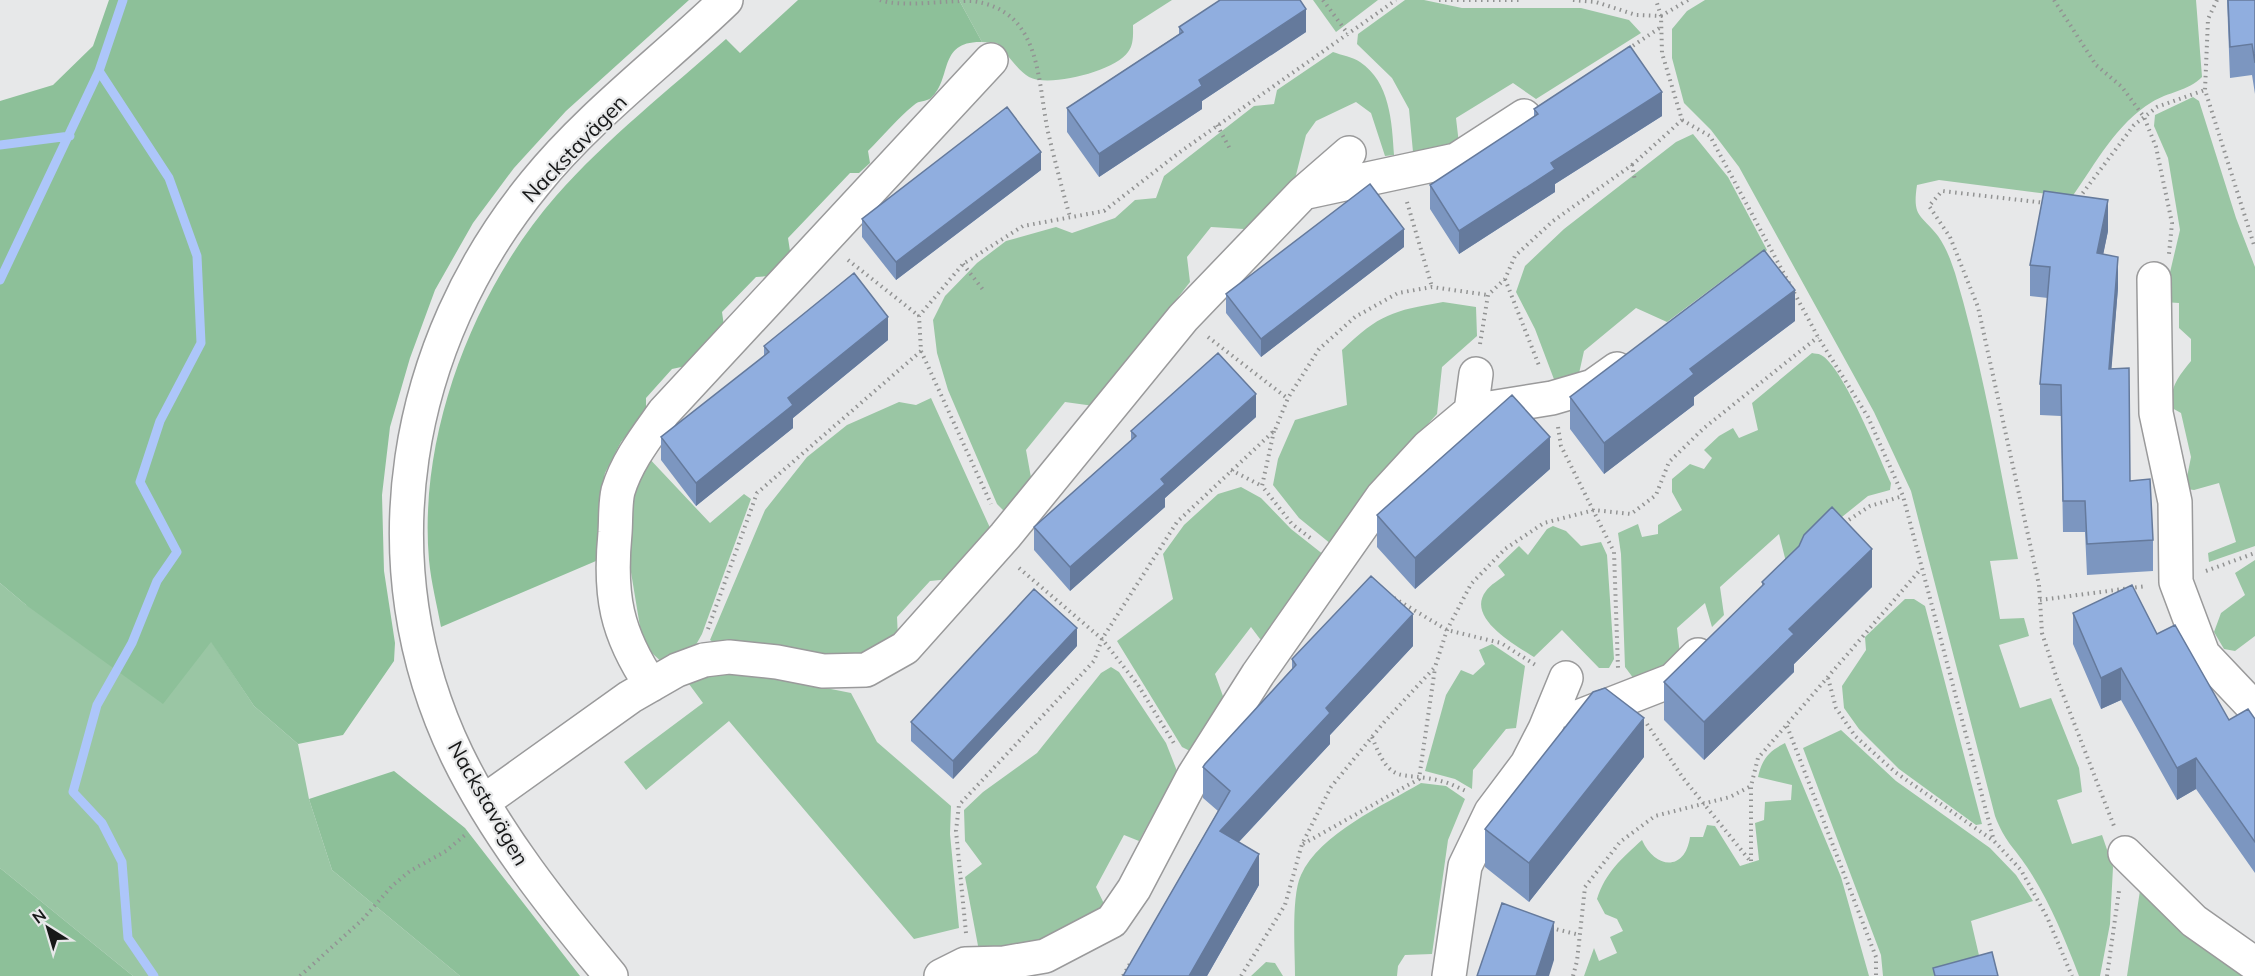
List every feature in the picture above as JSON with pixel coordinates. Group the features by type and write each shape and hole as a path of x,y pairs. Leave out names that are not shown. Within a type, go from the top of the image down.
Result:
{"street":[{"name":"Nackstavägen","path":"611,976 529,873 487,808 456,754 432,694 416,634 406,564 407,494 415,432 434,362 469,284 495,237 535,182 584,131 726,0"},
{"path":"651,685 631,656 615,609 613,553 618,492 635,452 664,412 991,60"},
{"path":"1302,193 1456,160 1524,116"},
{"path":"487,808 630,697 676,670 704,660 729,657 777,662 823,671 866,670 905,648 1005,536 1183,318 1302,193 1349,153"},
{"path":"2154,279 2156,413 2175,502 2176,582 2203,654 2255,710"},
{"path":"953,970 1045,956 1112,921 1134,889 1194,775 1258,674 1382,497 1428,447 1471,411 1552,398 1593,386 1638,352"},
{"path":"1471,411 1476,374"},
{"path":"1545,729 1673,680 1721,633"},
{"path":"1449,976 1465,866 1491,812 1527,764 1545,729 1566,678"},
{"path":"2125,853 2194,921 2255,964"}],"path":[{"path":"1323,0 1348,34"},
{"path":"1194,775 1138,685 1102,639 1018,566 921,351 919,316 963,264 1023,226 1104,211 1217,125 1396,0"},
{"path":"1439,0 1520,0"},
{"path":"1573,0 1596,2 1636,15 1661,16 1688,0"},
{"path":"1656,0 1661,16 1662,53 1682,120 1710,136 1774,250 1818,337 1868,417 1903,496 1920,570 1994,841"},
{"path":"2054,0 2097,65 2122,87 2144,117 2156,147 2172,224 2170,251 2154,279"},
{"path":"2217,0 2208,19 2205,90 2255,248"},
{"path":"1622,52 1661,27"},
{"path":"2073,207 2134,125 2157,107 2205,90"},
{"path":"1476,374 1488,295 1505,279 1515,256 1553,221 1632,165 1682,120"},
{"path":"1217,125 1230,149"},
{"path":"1632,165 1635,181"},
{"path":"1398,173 1432,287"},
{"path":"2051,204 1942,191 1929,206 1950,237 1978,308 2039,585 2042,633 2057,679 2125,853 2107,976"},
{"path":"823,241 919,316"},
{"path":"1765,257 1774,250"},
{"path":"963,264 984,291"},
{"path":"1505,279 1552,398 1561,446 1614,552 1618,672 1629,697 1683,778 1751,862 1751,786 1758,758 1828,678 1851,646 1920,570"},
{"path":"1262,486 1275,430 1288,398 1319,348 1355,317 1398,293 1432,287 1488,295"},
{"path":"1183,318 1288,398"},
{"path":"1419,779 1435,667 1447,630 1471,584 1505,549 1544,523 1594,510 1631,514 1656,495 1670,462 1704,428 1818,337"},
{"path":"704,660 707,633 758,494 921,351"},
{"path":"953,970 966,928 956,831 959,805 1094,661 1102,639 1177,522 1275,430"},
{"path":"1231,470 1262,486 1292,524 1326,551 1337,564"},
{"path":"1842,523 1870,506 1903,496"},
{"path":"1387,594 1447,630 1501,643 1528,662 1566,678"},
{"path":"1240,976 1285,905 1302,844 1331,787 1435,667"},
{"path":"1828,678 1836,708 1855,736 1895,772 1994,841 2021,870 2048,916 2072,976"},
{"path":"1787,726 1876,957 1876,976"},
{"path":"1372,738 1380,759 1395,774 1440,781 1468,792 1491,812"},
{"path":"1302,844 1419,779"},
{"path":"1573,976 1585,887 1620,842 1655,816 1730,797 1751,786"},
{"path":"300,976 363,919 404,876 447,851 487,808"},
{"path":"1547,927 1580,935"}],"green space":[{"path":"109,0 689,0 566,111 514,168 473,223 435,290 410,358 390,427 382,495 384,571 395,643 394,661 343,735 298,744 254,706 211,642 163,704 26,605 0,583 0,101 53,85 93,46"},
{"path":"798,0 959,0 982,42 968,43 952,54 938,90 931,98 918,102 896,121 868,151 870,163 859,173 850,173 788,238 790,251 771,276 756,277 722,312 724,326 686,366 672,369 646,398 646,411 621,442 605,473 600,499 603,558 441,627 429,560 428,512 433,463 443,414 458,366 477,319 500,275 527,233 556,196 617,134 726,39 740,53"},
{"path":"959,0 1172,0 1133,25 1131,46 1121,59 1081,76 1038,80 1029,77 1016,66 997,43 982,42"},
{"path":"1313,0 1378,0 1336,32"},
{"path":"1405,0 1424,0 1462,8 1581,8 1629,20 1641,33 1536,99 1513,83 1456,118 1459,144 1413,152 1409,109 1392,78 1357,44 1358,34"},
{"path":"1705,0 2196,0 2202,77 2191,85 2152,102 2128,121 2108,145 2072,197 1939,180 1917,185 1917,210 1938,236 1948,254 1965,308 1990,415 2018,559 1990,561 2000,619 2024,618 2029,636 1999,645 2020,708 2051,698 2079,768 2082,792 2057,800 2072,844 2102,835 2113,867 2110,924 2100,976 2079,976 2049,906 2027,867 2006,838 1995,816 1911,491 1874,412 1739,167 1711,130 1684,103 1672,58 1672,29 1687,11"},
{"path":"1333,52 1360,62 1378,80 1390,116 1394,155 1385,156 1371,113 1356,102 1316,121 1306,135 1295,179 1244,229 1211,227 1187,257 1190,282 1094,406 1065,402 1026,450 1032,483 1006,513 997,504 948,390 937,353 933,320 945,296 977,263 1006,241 1056,227 1072,233 1115,218 1135,200 1156,198 1164,176 1254,106 1274,104 1277,90"},
{"path":"2193,97 2199,101 2236,218 2255,267 2255,546 2209,562 2208,553 2236,542 2219,483 2194,490 2187,489 2186,482 2191,457 2181,413 2172,408 2171,401 2176,382 2191,361 2191,339 2179,328 2179,303 2163,302 2180,230 2168,158 2154,126 2155,115"},
{"path":"1693,134 1728,177 1767,250 1754,262 1743,265 1667,322 1636,308 1584,351 1578,378 1555,382 1535,329 1516,292 1525,266 1564,229 1676,142"},
{"path":"1443,302 1476,307 1477,336 1442,367 1437,414 1372,485 1331,544 1299,518 1273,485 1278,459 1295,420 1347,405 1342,350 1377,321 1411,308"},
{"path":"1812,353 1820,354 1830,362 1839,376 1870,435 1891,483 1890,490 1868,496 1786,562 1779,534 1720,587 1724,615 1712,627 1705,603 1677,628 1680,655 1662,674 1634,679 1625,667 1621,554 1618,533 1638,524 1642,537 1658,534 1658,525 1682,510 1672,492 1672,479 1690,464 1704,469 1712,458 1704,450 1719,436 1733,428 1739,438 1758,430 1752,403"},
{"path":"931,398 991,530 950,579 930,581 897,617 898,638 844,663 716,644 710,640 765,510 807,457 847,425 899,402 916,405"},
{"path":"646,455 710,523 744,494 751,499 702,634 688,659 664,664 643,645 629,560 630,496"},
{"path":"1241,487 1261,498 1291,529 1324,555 1268,638 1260,639 1251,627 1215,674 1224,699 1190,751 1182,747 1117,641 1173,599 1163,554 1184,525 1218,494"},
{"path":"1553,526 1566,531 1581,546 1601,542 1607,555 1614,659 1609,668 1599,668 1562,630 1534,657 1496,630 1487,621 1482,611 1481,601 1486,591 1505,575 1498,566 1519,546 1528,555 1547,529"},
{"path":"2255,560 2255,636 2235,651 2224,649 2214,632 2221,613 2245,595 2235,573"},
{"path":"0,583 26,605 211,641 254,706 298,744 309,799 332,870 460,976 133,976 0,868"},
{"path":"1905,599 1914,599 1925,606 1982,824 1976,825 1899,769 1859,729 1844,708 1842,686 1866,650 1865,637"},
{"path":"1492,644 1525,666 1516,728 1506,729 1473,770 1472,789 1455,779 1425,771 1446,695 1461,670 1473,675 1485,664 1479,650"},
{"path":"1111,667 1119,672 1166,743 1177,771 1139,841 1124,835 1096,887 1106,908 1052,941 979,951 965,877 982,864 965,841 964,810 983,792 1037,753 1101,673"},
{"path":"736,670 851,693 877,742 951,806 950,834 959,928 914,939 729,721 646,790 624,762 703,703 689,684 708,673"},
{"path":"1841,730 1896,781 1990,848 2016,875 2033,901 1971,921 1981,964 1940,976 1883,976 1881,955 1803,748"},
{"path":"1785,743 1841,877 1869,976 1584,976 1594,948 1599,961 1617,953 1610,937 1623,931 1617,919 1605,914 1597,899 1609,874 1642,840 1654,857 1662,861 1676,861 1687,848 1690,837 1703,837 1707,825 1715,826 1740,866 1759,860 1755,823 1764,820 1765,802 1791,800 1792,785 1758,777 1767,756"},
{"path":"394,771 465,828 580,976 460,976 332,870 309,799"},
{"path":"1421,783 1446,786 1465,799 1448,840 1432,954 1405,955 1398,966 1397,976 1295,976 1296,896 1301,875 1310,860 1322,846 1354,822"},
{"path":"0,868 133,976 0,976"},
{"path":"2141,884 2255,976 2127,976"},
{"path":"1266,962 1275,963 1283,976 1251,976"}],"building":[{"path":"1220,0 1300,0 1306,9 1199,80 1202,86 1099,154 1067,108 1183,32 1179,27"},
{"path":"2228,0 2255,0 2255,63 2252,44 2230,47"},
{"path":"1630,46 1662,92 1551,163 1555,169 1459,231 1430,185 1538,114 1534,109"},
{"path":"1007,107 1041,152 896,262 862,219"},
{"path":"1370,184 1404,229 1261,339 1226,294"},
{"path":"2044,191 2108,200 2097,253 2118,257 2109,369 2129,368 2130,481 2150,479 2153,540 2087,544 2085,501 2063,501 2061,385 2040,384 2050,267 2030,265"},
{"path":"1764,250 1795,290 1690,369 1694,374 1604,443 1570,397"},
{"path":"854,273 888,317 788,398 793,405 696,483 661,437 769,352 764,346"},
{"path":"1218,353 1256,394 1161,479 1165,484 1070,567 1034,527 1136,436 1131,431"},
{"path":"1512,395 1550,437 1415,558 1377,515"},
{"path":"1832,507 1872,549 1789,629 1794,634 1704,722 1664,682 1764,584 1762,582 1799,546 1804,535"},
{"path":"1371,576 1413,614 1326,708 1330,713 1220,831 1259,854 1189,976 1123,976 1230,791 1203,767 1296,665 1292,659"},
{"path":"2132,585 2157,634 2175,625 2229,720 2248,709 2255,719 2255,842 2196,758 2177,768 2121,668 2101,678 2073,613"},
{"path":"1034,589 1077,628 953,761 911,722"},
{"path":"1605,688 1644,718 1529,863 1485,829 1593,692"},
{"path":"1502,903 1554,922 1536,976 1477,976"},
{"path":"1992,952 1998,976 1935,976 1933,968"}],"waterway":[{"path":"123,0 99,71 169,178 197,256 201,343 160,421 140,482 177,552 157,581 132,643 97,705 73,792 102,823 122,862 128,938 154,976"},
{"path":"0,280 99,71"},
{"path":"0,145 70,136"}]}
